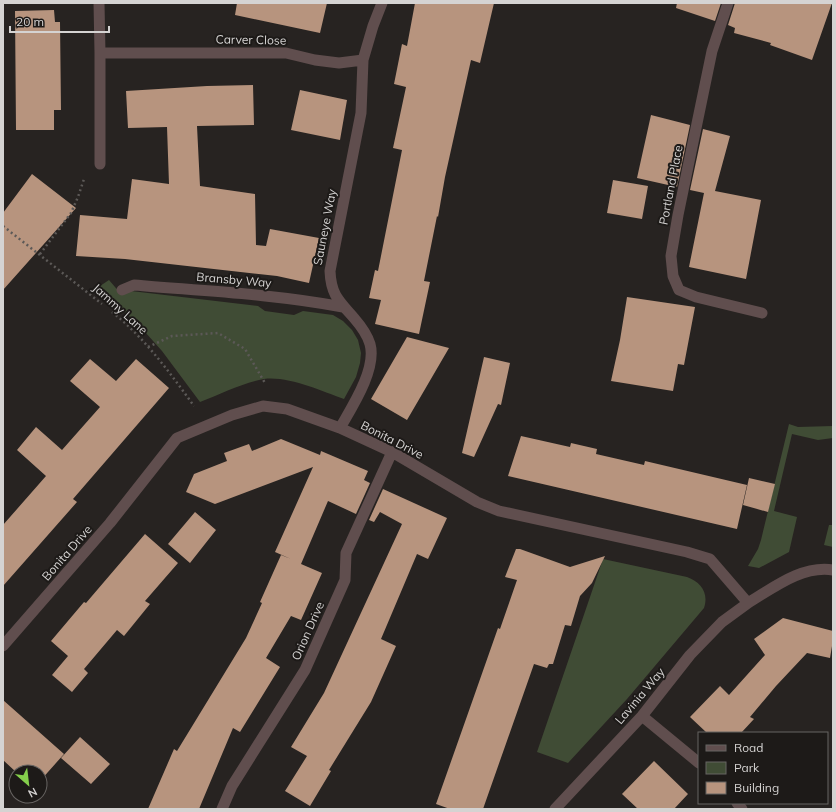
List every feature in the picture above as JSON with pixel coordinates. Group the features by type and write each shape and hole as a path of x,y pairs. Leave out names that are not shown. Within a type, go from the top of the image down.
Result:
{"street":[{"path":"99,3 100,164"},
{"path":"363,60 373,26 382,3"},
{"name":"Portland Place","path":"728,3 712,51 678,215 671,256 673,276 680,290 696,297 762,313"},
{"name":"Carver Close","path":"100,53 286,53 315,60 340,63 363,60"},
{"name":"Sauneye Way","path":"340,428 358,396 370,364 370,345 366,335 361,326 335,296 330,284 330,271 360,113 363,60"},
{"name":"Bransby Way","path":"122,290 134,285 254,294 311,301 343,307"},
{"name":"Bonita Drive","path":"3,646 110,524 177,438 232,415 263,406 287,409 340,428 392,452 477,502 499,511 687,552 710,559 748,603"},
{"name":"Orion Drive","path":"222,809 232,786 304,670 345,580 346,553 392,452"},
{"path":"748,603 787,580 811,570 833,570"},
{"name":"Lavinia Way","path":"555,809 642,716 690,655 722,622 748,603"},
{"path":"642,716 698,762"}],"path":[{"path":"40,254 71,213 84,178"},
{"name":"Jammy Lane","path":"3,226 104,305"},
{"name":"Jammy Lane","path":"108,309 117,316 165,366 206,425"},
{"path":"148,348 172,336 218,333 245,349 278,408"}],"green space":[{"path":"109,280 121,294 131,291 258,306 265,311 294,315 303,311 333,315 343,321 352,330 358,340 361,353 356,377 344,399 294,382 264,379 248,383 200,402 162,351 137,323 97,288"},
{"path":"789,424 798,427 833,426 833,438 818,440 792,434 774,511 797,517 789,552 759,568 748,566 758,549 761,540"},
{"path":"829,525 833,525 833,547 824,545"},
{"path":"603,559 692,579 703,589 705,593 705,603 704,608 627,699 568,763 537,752"}],"building":[{"path":"237,3 327,3 320,33 235,15"},
{"path":"415,3 494,3 480,63 471,60 424,281 430,282 419,334 375,324 381,300 369,298 375,270 378,271 402,150 393,148 406,87 394,84 402,44 407,46"},
{"path":"677,3 721,3 715,21 676,8"},
{"path":"735,3 832,3 812,60 770,45 771,43 734,33 735,28 728,25"},
{"path":"54,10 55,22 60,22 61,110 54,110 54,130 16,130 15,11"},
{"path":"253,85 254,125 197,126 200,186 255,194 256,245 266,246 270,229 319,238 309,283 277,276 125,259 76,256 80,215 127,219 132,179 169,184 167,127 128,128 126,91"},
{"path":"300,90 347,100 340,140 291,130"},
{"path":"651,115 690,125 677,187 637,178"},
{"path":"703,129 730,136 715,191 761,200 746,279 689,267 704,193 690,190"},
{"path":"32,174 76,208 3,290 3,213"},
{"path":"613,180 648,186 642,219 607,213"},
{"path":"627,297 695,307 684,365 678,364 673,391 611,381"},
{"path":"407,337 449,348 407,420 371,399"},
{"path":"484,357 510,363 501,405 498,404 474,457 462,453"},
{"path":"90,359 116,381 136,359 169,388 73,499 77,502 3,586 3,525 46,476 17,450 36,427 62,450 100,407 70,381"},
{"path":"521,436 570,447 571,443 597,449 596,454 644,465 645,461 747,485 737,529 508,476"},
{"path":"281,439 320,455 321,451 368,471 364,480 370,483 356,514 328,501 301,564 322,573 301,620 291,616 266,658 280,667 240,732 233,728 199,809 148,809 174,749 177,751 246,638 281,555 291,559 275,552 313,467 215,504 186,492 194,474 227,461 224,453 249,444 252,451"},
{"path":"749,478 775,484 768,512 743,505"},
{"path":"383,489 447,518 428,559 417,554 381,639 396,646 371,702 329,770 331,771 310,806 285,791 307,756 291,747 324,693 402,524 380,512 374,522 369,520"},
{"path":"195,512 216,530 190,563 168,544"},
{"path":"145,534 178,563 145,601 150,604 124,636 117,630 84,669 88,673 72,692 52,675 68,656 51,641 84,602 86,603"},
{"path":"516,549 520,549 570,567 605,556 592,583 580,596 571,626 565,625 553,664 549,664 547,668 534,664 483,809 450,809 436,804 498,628 500,629 517,580 505,577"},
{"path":"783,618 833,631 830,658 807,653 776,686 750,717 754,719 742,732 706,732 690,717 720,686 729,695 765,655 754,639"},
{"path":"3,700 64,754 48,772 48,764 8,765 3,760"},
{"path":"80,737 110,764 91,784 61,758"},
{"path":"654,761 688,794 674,809 638,809 622,794"}]}
